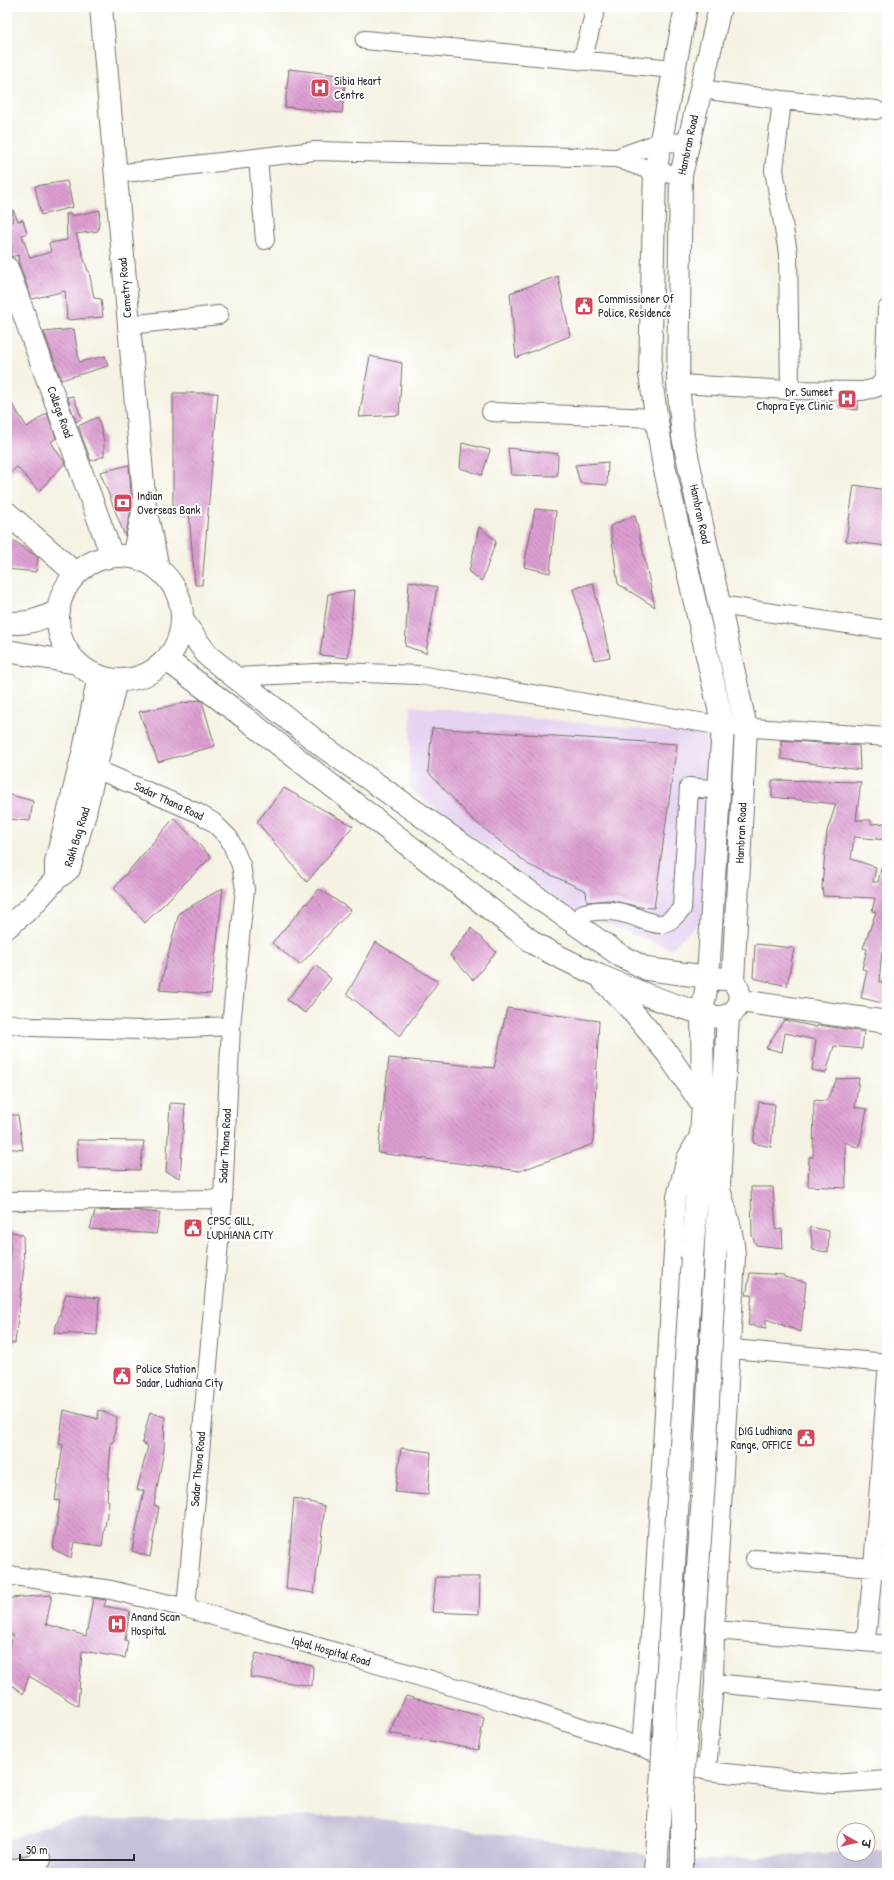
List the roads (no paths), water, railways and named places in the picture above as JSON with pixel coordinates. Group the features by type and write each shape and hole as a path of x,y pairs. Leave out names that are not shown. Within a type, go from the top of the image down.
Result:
{"main road":[{"name":"Cemetry Road","path":"101,7 145,507 158,568"},
{"name":"Hambran Road","path":"656,1873 692,1258 702,1130 702,1013 708,978 723,726 663,461 650,374 655,172 686,7"},
{"name":"Hambran Road","path":"720,7 681,175 678,384 683,437 746,728 733,981 738,989 734,1008"},
{"name":"College Road","path":"7,268 122,556"},
{"path":"122,556 145,507"},
{"path":"8,515 76,574"},
{"path":"122,556 144,560 158,568 172,583 181,601 183,622 178,642 167,660 150,673 130,680 107,678 92,674 77,663 65,647 59,630 58,611 64,591 76,574 93,562 122,556"},
{"path":"7,622 13,624 36,621 58,611"},
{"path":"183,622 208,656 325,748 621,956 647,969 733,981"},
{"path":"7,652 77,663"},
{"path":"167,660 245,718 535,944 557,957 643,995 714,1017 734,1008 887,1022"},
{"path":"56,879 56,862 84,750 107,678"},
{"name":"Rakh Bag Road","path":"7,927 30,908 56,879 66,873 72,863 96,769 107,678"},
{"path":"596,974 627,1005 667,1053 703,1106"},
{"path":"682,1873 682,1796 704,1481 718,1180 734,1008"}],"street":[{"path":"582,61 596,7"},
{"path":"365,40 674,69"},
{"path":"701,89 782,100 876,110"},
{"path":"782,100 774,170 788,254 790,390"},
{"path":"618,158 660,142 688,143"},
{"path":"116,174 315,151 618,158 655,172 681,175"},
{"path":"258,158 265,240"},
{"path":"678,384 790,390 862,391 876,388 884,378 887,309"},
{"path":"129,325 219,315"},
{"path":"491,412 657,418"},
{"path":"720,605 887,630"},
{"path":"234,677 336,672 419,675 723,726 887,737"},
{"name":"Sadar Thana Road","path":"96,769 198,813 213,822 229,838 241,865 245,889 231,1026 223,1199 186,1608"},
{"path":"576,925 584,913 598,909 610,910 649,922 662,924 672,919 682,908 689,788 719,790"},
{"path":"7,1022 32,1027 141,1030 231,1026"},
{"path":"645,1749 676,1197 686,1158 702,1130"},
{"path":"707,1772 714,1683 715,1630 736,1257 736,1238 718,1180"},
{"path":"7,1201 223,1199"},
{"path":"732,1349 887,1363"},
{"path":"866,1641 880,1569 887,1374"},
{"path":"755,1559 880,1569"},
{"name":"Iqbal Hospital Road","path":"7,1575 111,1590 186,1608 509,1703 645,1749 707,1772 832,1784 887,1780"},
{"path":"715,1630 866,1641 887,1644"},
{"path":"714,1683 887,1700"},
{"path":"7,1870 42,1860"}],"place":[{"name":"Sibia Heart Centre","path":"320,88"},
{"name":"Commissioner Of Police, Residence","path":"584,306"},
{"name":"Dr. Sumeet Chopra Eye Clinic","path":"847,399"},
{"name":"Indian Overseas Bank","path":"123,503"},
{"name":"CPSC GILL, LUDHIANA CITY","path":"193,1228"},
{"name":"Police Station Sadar, Ludhiana City","path":"122,1376"},
{"name":"DIG Ludhiana Range, OFFICE","path":"806,1438"},
{"name":"Anand Scan Hospital","path":"117,1624"}]}
